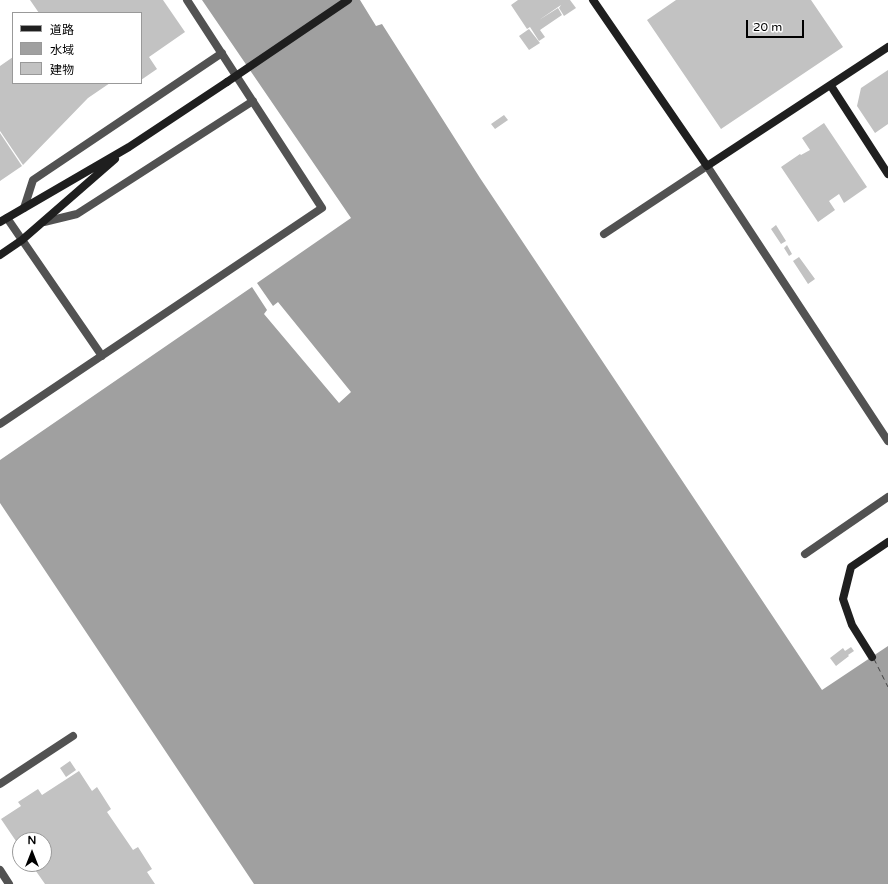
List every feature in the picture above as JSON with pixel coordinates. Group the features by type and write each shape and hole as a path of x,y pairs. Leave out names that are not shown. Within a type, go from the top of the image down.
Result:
{"street":[{"path":"3,220 129,147 348,0"},
{"path":"593,0 707,166 831,86 888,47"},
{"path":"831,86 888,174"},
{"path":"0,255 22,240 44,222 129,147"},
{"path":"872,657 852,625 843,599 851,567 888,542"}],"lane":[{"path":"0,424 322,208 187,0"},
{"path":"24,208 33,180 222,53"},
{"path":"44,222 77,214 253,101"},
{"path":"604,234 707,166 888,441"},
{"path":"3,220 22,240 102,356"},
{"path":"805,554 888,497"},
{"path":"0,784 73,736"},
{"path":"0,870 9,884"}],"water":[{"path":"202,0 360,0 376,26 382,24 480,178 822,690 888,646 888,884 254,884 0,503 0,460 252,287 267,310 264,314 339,403 351,392 278,302 273,306 257,283 351,218"}],"building":[{"path":"30,0 163,0 185,32 149,57 157,69 142,79 142,12 38,12"},
{"path":"518,0 570,0 576,8 564,16 559,8 561,5 539,20 558,8 562,15 540,30 545,37 539,41 530,27 527,29 511,5"},
{"path":"676,0 811,0 843,47 721,129 647,20"},
{"path":"529,29 540,43 529,50 519,36"},
{"path":"12,58 12,84 109,84 88,98 23,165 0,131 0,66"},
{"path":"888,70 888,124 875,133 857,106 861,88"},
{"path":"504,115 508,120 495,129 491,124"},
{"path":"824,123 867,187 844,203 839,194 829,201 835,210 818,222 781,167 800,154 801,155 810,150 802,138"},
{"path":"0,133 22,166 0,181"},
{"path":"776,225 786,241 781,244 771,229"},
{"path":"787,245 792,254 789,256 784,248"},
{"path":"799,257 815,279 808,284 793,261"},
{"path":"851,647 854,651 836,666 830,658 843,648 845,651"},
{"path":"70,761 76,770 66,777 60,768"},
{"path":"79,771 92,791 97,787 111,809 107,812 133,850 138,847 152,869 147,872 155,884 45,884 37,872 52,872 52,832 12,832 12,835 1,819 21,806 18,802 38,789 42,795"}],"ferry route":[{"path":"874,659 888,687"}]}
